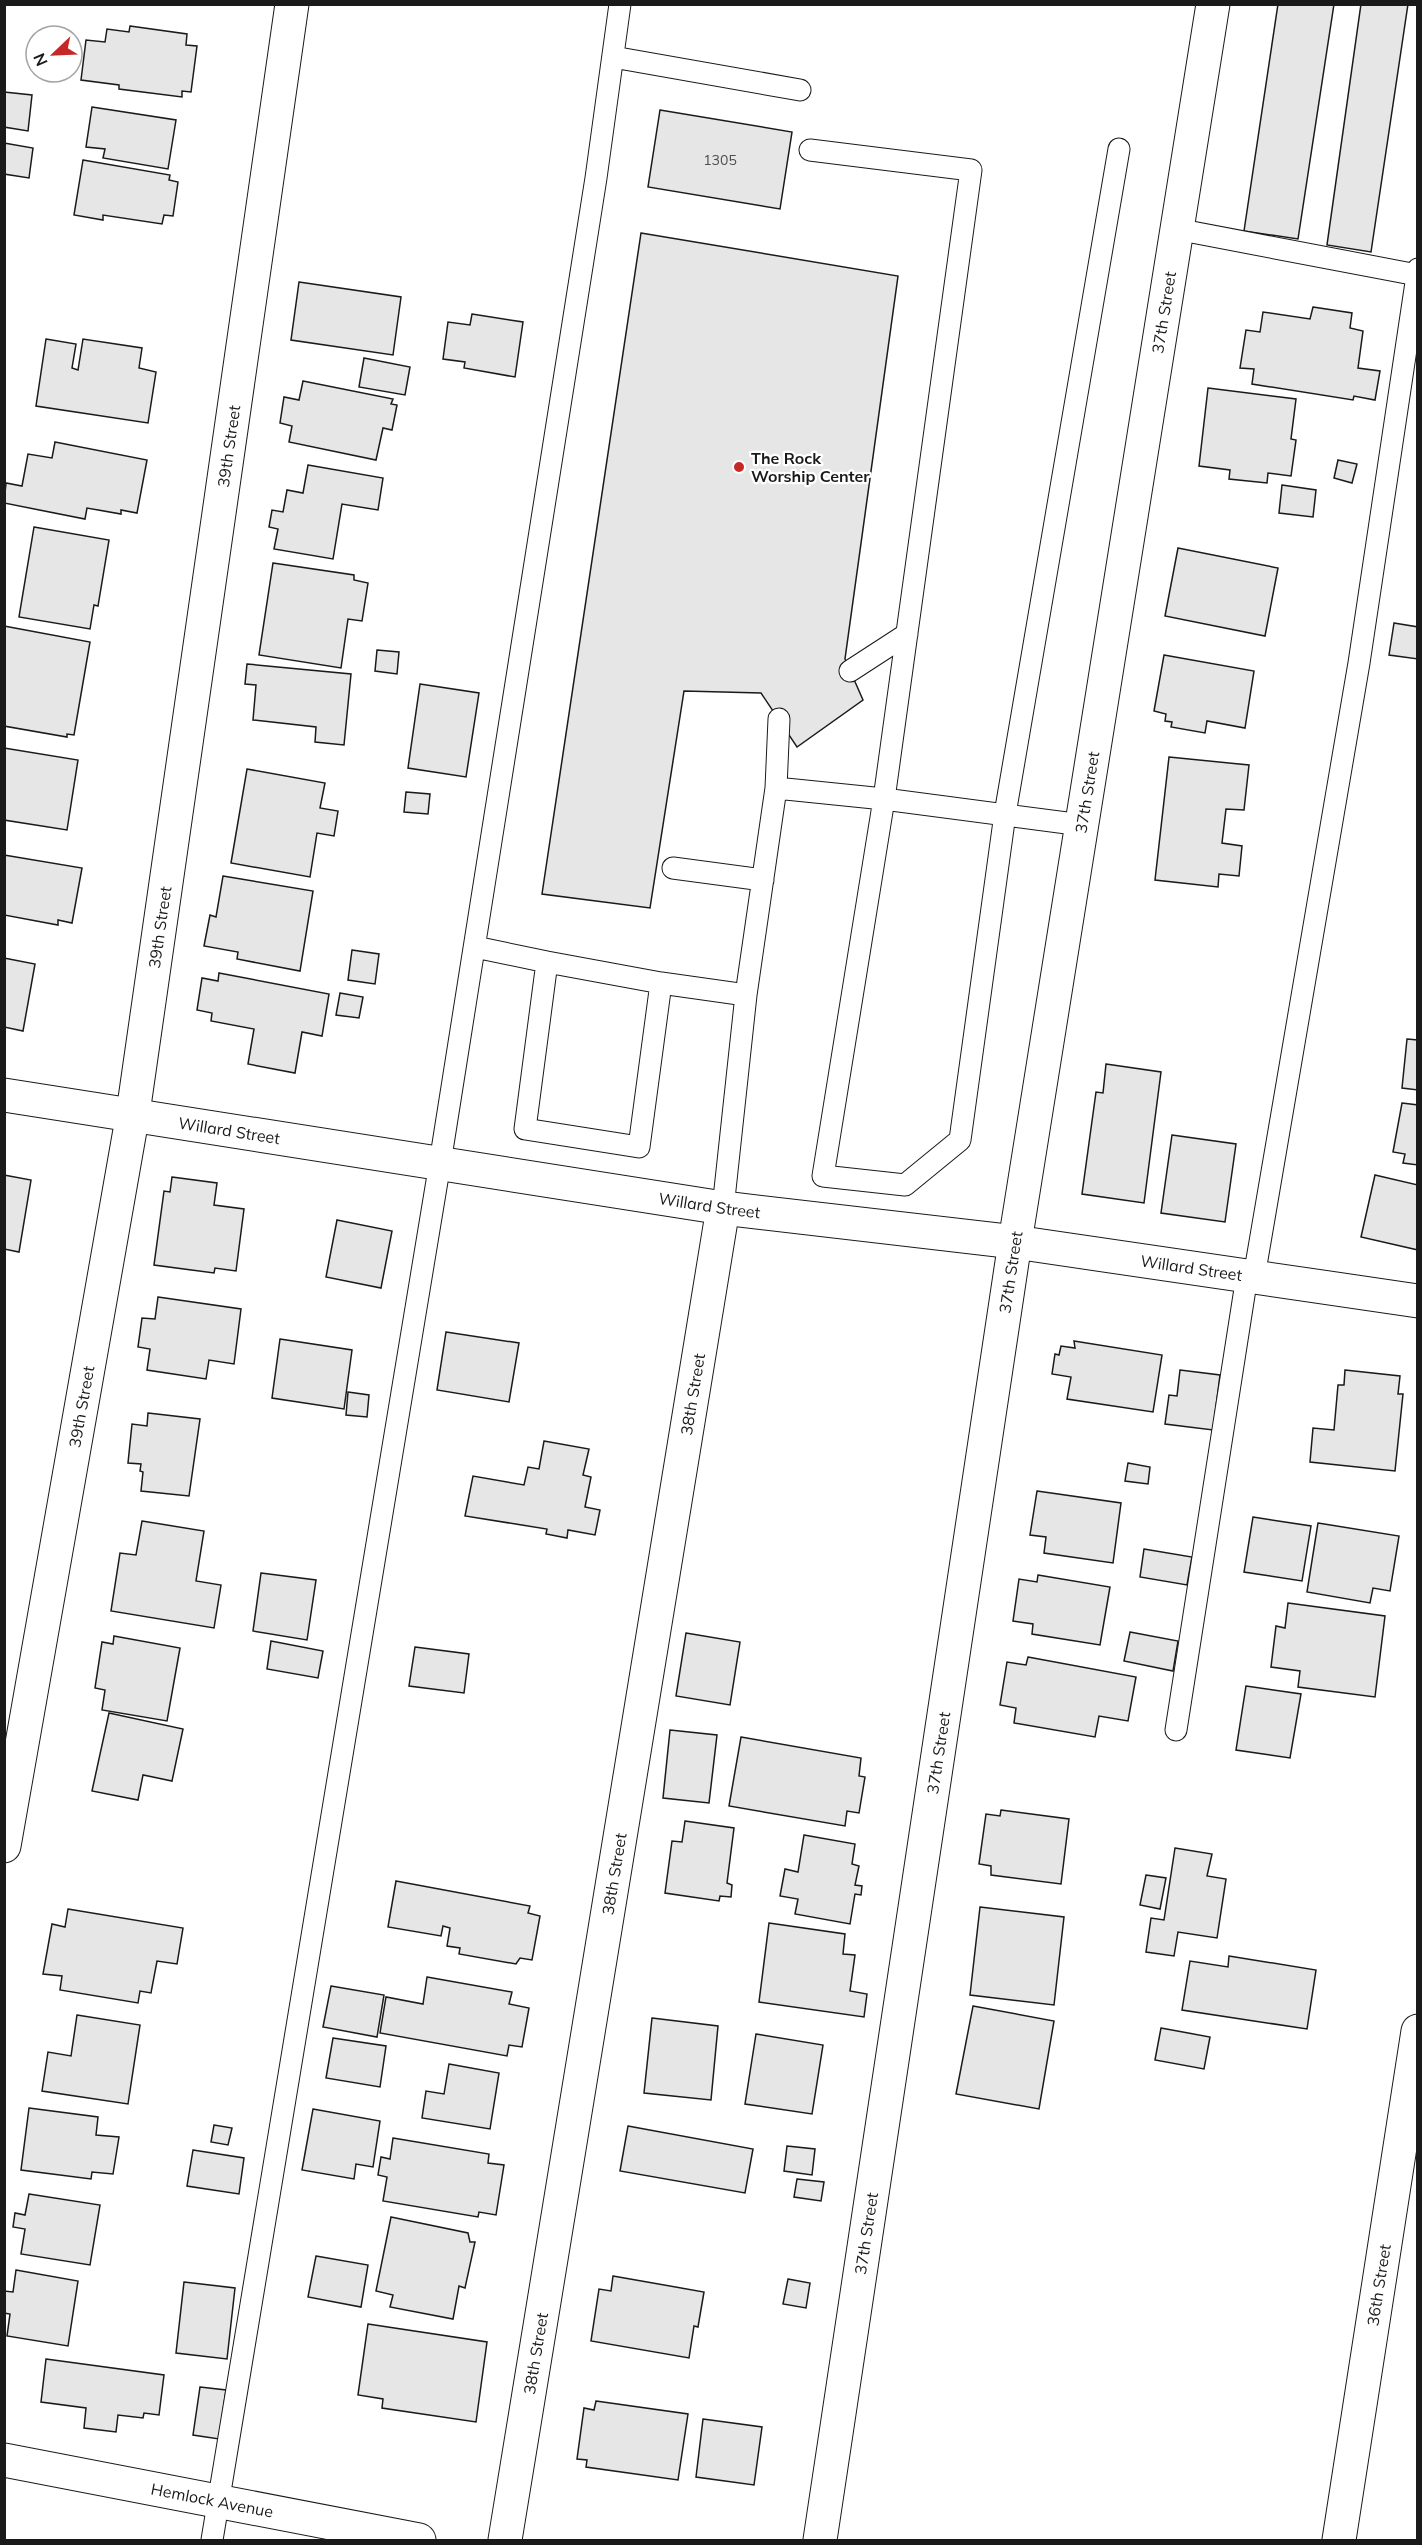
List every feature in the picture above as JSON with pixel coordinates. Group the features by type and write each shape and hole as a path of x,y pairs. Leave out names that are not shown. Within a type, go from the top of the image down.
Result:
{"street":[{"name":"39th Street","path":"4,1846 11,1768 133,1113 292,4"},
{"name":"37th Street","path":"820,2541 1015,1242 1213,4"},
{"name":"Willard Street","path":"4,1095 133,1113 723,1209 1015,1242 1418,1301"},
{"name":"38th Street","path":"505,2541 723,1209"},
{"name":"36th Street","path":"1339,2541 1418,2031"},
{"name":"Hemlock Avenue","path":"4,2460 419,2541"}],"lane":[{"path":"212,2541 440,1163 620,4"},
{"path":"613,57 800,90"},
{"path":"810,150 970,170 884,799 823,1176 905,1185 960,1140 1005,814 1119,149"},
{"path":"1176,229 1417,272 1359,663 1250,1277 1176,1730"},
{"path":"850,671 907,634"},
{"path":"723,1209 747,995 776,788 779,719"},
{"path":"776,788 884,799 1082,825"},
{"path":"673,868 763,880"},
{"path":"474,947 661,983 747,995"},
{"path":"547,962 525,1129 639,1147 661,983"}],"building":[{"path":"1278,4 1334,4 1298,239 1244,231"},
{"path":"1361,4 1408,4 1371,252 1327,245"},
{"path":"130,26 187,34 186,45 197,46 191,92 182,91 182,97 119,89 119,85 84,80 86,40 105,42 107,29 129,32"},
{"path":"4,92 32,95 28,131 4,127"},
{"path":"92,107 176,120 168,169 103,158 105,149 86,147"},
{"path":"660,110 792,132 780,209 648,187"},
{"path":"4,143 33,148 29,178 4,174"},
{"path":"83,160 170,175 169,180 178,182 173,216 164,215 162,224 103,215 103,220 74,215"},
{"name":"The Rock Worship Center","path":"641,233 898,276 845,659 863,700 797,747 761,693 684,691 650,908 542,894"},
{"path":"299,282 401,297 393,355 291,340"},
{"path":"1313,307 1352,313 1350,328 1363,331 1358,368 1380,371 1375,400 1354,396 1353,400 1252,384 1254,369 1240,368 1246,330 1260,332 1263,312 1310,319"},
{"path":"472,314 523,322 515,377 464,368 465,362 443,359 448,322 470,325"},
{"path":"46,339 76,344 72,368 78,370 83,339 142,348 139,368 156,372 148,423 36,406"},
{"path":"364,358 410,367 405,395 359,387"},
{"path":"303,381 393,399 391,404 397,405 392,430 383,428 376,460 289,442 292,426 280,423 284,397 299,400"},
{"path":"1208,388 1296,399 1291,439 1296,440 1291,476 1268,473 1267,483 1229,479 1230,470 1199,466"},
{"path":"55,442 147,460 137,513 121,510 121,514 87,508 85,519 4,503 6,483 22,486 28,454 52,458"},
{"path":"1338,460 1357,464 1352,483 1334,478"},
{"path":"308,465 383,478 378,510 342,504 333,559 274,549 278,529 269,527 272,510 283,512 287,490 303,493"},
{"path":"1282,485 1316,490 1313,517 1279,513"},
{"path":"34,527 109,540 98,606 94,605 90,629 19,617"},
{"path":"1178,548 1278,568 1265,636 1165,616"},
{"path":"273,563 354,575 354,580 368,583 362,621 348,619 341,668 259,655"},
{"path":"1394,623 1418,627 1418,659 1389,655"},
{"path":"4,626 90,642 74,735 67,734 67,737 4,726"},
{"path":"377,650 399,652 397,674 375,671"},
{"path":"1164,655 1254,671 1245,728 1207,721 1205,733 1171,727 1172,722 1165,721 1166,714 1154,711"},
{"path":"247,664 351,674 344,745 315,742 316,727 253,720 256,685 245,684"},
{"path":"420,684 479,693 466,777 408,768"},
{"path":"4,748 78,760 67,830 4,820"},
{"path":"1169,757 1249,765 1244,810 1226,809 1222,843 1242,846 1239,876 1219,874 1218,887 1155,880"},
{"path":"247,769 325,783 320,808 338,811 334,836 317,833 310,877 231,863"},
{"path":"406,792 430,794 428,814 404,812"},
{"path":"4,855 82,868 72,923 58,920 58,925 4,915"},
{"path":"223,876 313,891 300,971 237,959 238,952 204,946 210,915 216,917"},
{"path":"352,950 379,954 375,984 348,980"},
{"path":"4,958 35,964 23,1031 4,1027"},
{"path":"219,973 329,994 322,1036 302,1032 295,1073 248,1064 254,1029 211,1021 212,1013 197,1010 202,978 218,981"},
{"path":"340,993 363,997 359,1018 336,1015"},
{"path":"1407,1039 1418,1040 1418,1090 1402,1088"},
{"path":"1106,1064 1161,1072 1144,1203 1082,1194 1096,1092 1103,1093"},
{"path":"1402,1103 1418,1105 1418,1165 1403,1163 1405,1154 1393,1152"},
{"path":"1172,1135 1236,1144 1225,1222 1161,1213"},
{"path":"4,1175 31,1180 19,1252 4,1249"},
{"path":"1375,1175 1418,1185 1418,1250 1361,1237"},
{"path":"172,1177 217,1183 214,1205 244,1209 236,1271 215,1268 214,1273 154,1265 164,1191 170,1192"},
{"path":"337,1220 392,1231 381,1288 326,1277"},
{"path":"158,1297 241,1309 234,1364 209,1360 206,1379 147,1370 150,1349 138,1347 142,1318 155,1319"},
{"path":"446,1332 519,1343 509,1402 437,1390"},
{"path":"280,1339 352,1350 344,1409 272,1398"},
{"path":"1074,1341 1162,1355 1153,1412 1067,1399 1071,1377 1052,1374 1055,1354 1059,1355 1061,1346 1075,1348"},
{"path":"1180,1370 1220,1375 1213,1430 1165,1424 1169,1395 1177,1396"},
{"path":"1345,1370 1400,1376 1398,1394 1403,1394 1395,1471 1310,1462 1313,1428 1334,1430 1338,1385 1344,1385"},
{"path":"348,1392 369,1395 367,1417 346,1415"},
{"path":"148,1413 200,1419 189,1496 141,1491 143,1472 140,1471 141,1464 128,1463 132,1424 147,1426"},
{"path":"544,1441 589,1449 583,1475 591,1477 585,1507 600,1510 595,1535 568,1530 567,1538 546,1534 547,1529 465,1516 473,1476 524,1485 528,1467 539,1469"},
{"path":"1128,1463 1150,1467 1148,1484 1125,1481"},
{"path":"1037,1491 1121,1503 1113,1563 1044,1553 1046,1537 1030,1535"},
{"path":"1253,1517 1311,1526 1302,1581 1244,1572"},
{"path":"142,1521 204,1531 196,1581 221,1585 214,1628 111,1611 120,1553 136,1555"},
{"path":"1318,1523 1399,1536 1390,1591 1373,1588 1370,1603 1307,1592"},
{"path":"1144,1549 1192,1557 1187,1585 1140,1577"},
{"path":"261,1573 316,1580 307,1640 253,1631"},
{"path":"1038,1575 1110,1587 1100,1645 1032,1634 1033,1624 1013,1621 1019,1579 1037,1582"},
{"path":"1288,1603 1385,1616 1375,1697 1298,1687 1300,1671 1271,1667 1276,1626 1285,1628"},
{"path":"1130,1632 1178,1641 1173,1671 1124,1661"},
{"path":"686,1633 740,1642 730,1705 676,1696"},
{"path":"114,1636 180,1648 167,1721 102,1710 105,1690 95,1688 102,1642 113,1644"},
{"path":"271,1641 323,1651 318,1678 267,1669"},
{"path":"415,1647 469,1654 464,1693 409,1686"},
{"path":"1028,1657 1136,1677 1128,1721 1099,1716 1095,1737 1014,1723 1016,1708 1000,1705 1007,1662 1026,1665"},
{"path":"1246,1686 1301,1694 1290,1758 1236,1750"},
{"path":"109,1713 183,1729 172,1781 143,1775 138,1800 92,1791"},
{"path":"670,1730 717,1735 709,1803 663,1798"},
{"path":"741,1737 861,1758 859,1776 865,1777 859,1813 847,1811 845,1826 729,1806"},
{"path":"1001,1810 1069,1819 1061,1884 991,1875 991,1866 979,1864 986,1814 1000,1816"},
{"path":"685,1821 734,1828 727,1883 732,1885 731,1897 720,1896 719,1901 665,1893 672,1841 682,1842"},
{"path":"804,1835 855,1844 852,1864 859,1866 855,1885 862,1886 861,1895 855,1894 850,1924 795,1914 798,1899 780,1896 785,1869 798,1872"},
{"path":"1175,1848 1212,1854 1207,1876 1226,1879 1217,1938 1178,1932 1174,1956 1146,1952 1151,1918 1164,1920"},
{"path":"1146,1875 1166,1878 1160,1909 1140,1905"},
{"path":"396,1881 530,1906 528,1913 540,1916 532,1960 520,1958 516,1964 459,1954 460,1948 447,1946 450,1928 443,1926 441,1936 388,1927"},
{"path":"980,1907 1064,1917 1054,2005 970,1995"},
{"path":"68,1909 183,1928 177,1964 157,1961 151,1993 140,1991 138,2003 60,1990 62,1976 43,1974 52,1924 65,1927"},
{"path":"769,1923 845,1934 843,1954 855,1955 850,1991 867,1994 864,2017 759,2002"},
{"path":"1229,1956 1316,1970 1307,2029 1182,2010 1190,1961 1228,1967"},
{"path":"427,1977 512,1992 509,2004 529,2008 522,2047 509,2045 507,2056 380,2033 386,1997 423,2004"},
{"path":"331,1986 384,1995 377,2037 323,2027"},
{"path":"973,2006 1054,2021 1039,2109 956,2094"},
{"path":"77,2015 140,2025 128,2104 42,2091 48,2052 71,2056"},
{"path":"652,2018 718,2026 711,2100 644,2093"},
{"path":"1161,2028 1210,2037 1204,2069 1155,2060"},
{"path":"756,2034 823,2045 812,2114 745,2104"},
{"path":"333,2038 386,2046 380,2087 326,2078"},
{"path":"449,2064 499,2073 490,2129 422,2118 426,2091 444,2094"},
{"path":"29,2108 98,2117 96,2135 119,2137 113,2174 92,2172 91,2179 21,2170"},
{"path":"313,2109 380,2121 373,2167 356,2164 354,2179 302,2170"},
{"path":"214,2125 232,2128 228,2145 211,2142"},
{"path":"628,2126 753,2149 745,2193 620,2171"},
{"path":"393,2138 489,2154 488,2163 504,2165 496,2215 479,2212 478,2217 383,2201 387,2177 378,2175 381,2157 390,2159"},
{"path":"787,2146 815,2149 812,2175 784,2171"},
{"path":"193,2150 244,2158 239,2194 187,2186"},
{"path":"797,2179 824,2182 821,2201 794,2197"},
{"path":"29,2194 100,2205 90,2265 21,2254 25,2229 13,2227 15,2213 25,2215"},
{"path":"391,2217 468,2233 470,2242 475,2242 465,2288 459,2286 453,2319 390,2307 393,2295 376,2291"},
{"path":"316,2256 368,2265 361,2307 308,2297"},
{"path":"16,2270 78,2281 68,2346 7,2336 10,2314 4,2313 4,2291 13,2292"},
{"path":"613,2276 704,2292 698,2327 694,2326 689,2358 591,2341 599,2289 611,2291"},
{"path":"788,2279 810,2283 806,2308 783,2304"},
{"path":"184,2282 235,2288 227,2359 176,2353"},
{"path":"368,2324 487,2342 476,2422 382,2408 383,2399 358,2395"},
{"path":"46,2359 164,2375 159,2415 144,2413 143,2418 118,2415 116,2432 84,2428 86,2408 41,2402"},
{"path":"200,2387 226,2390 219,2439 193,2435"},
{"path":"596,2401 688,2414 678,2480 586,2467 587,2460 577,2459 584,2408 594,2410"},
{"path":"703,2419 762,2427 754,2485 696,2477"}],"place":[{"name":"The Rock Worship Center","path":"739,467"}]}
